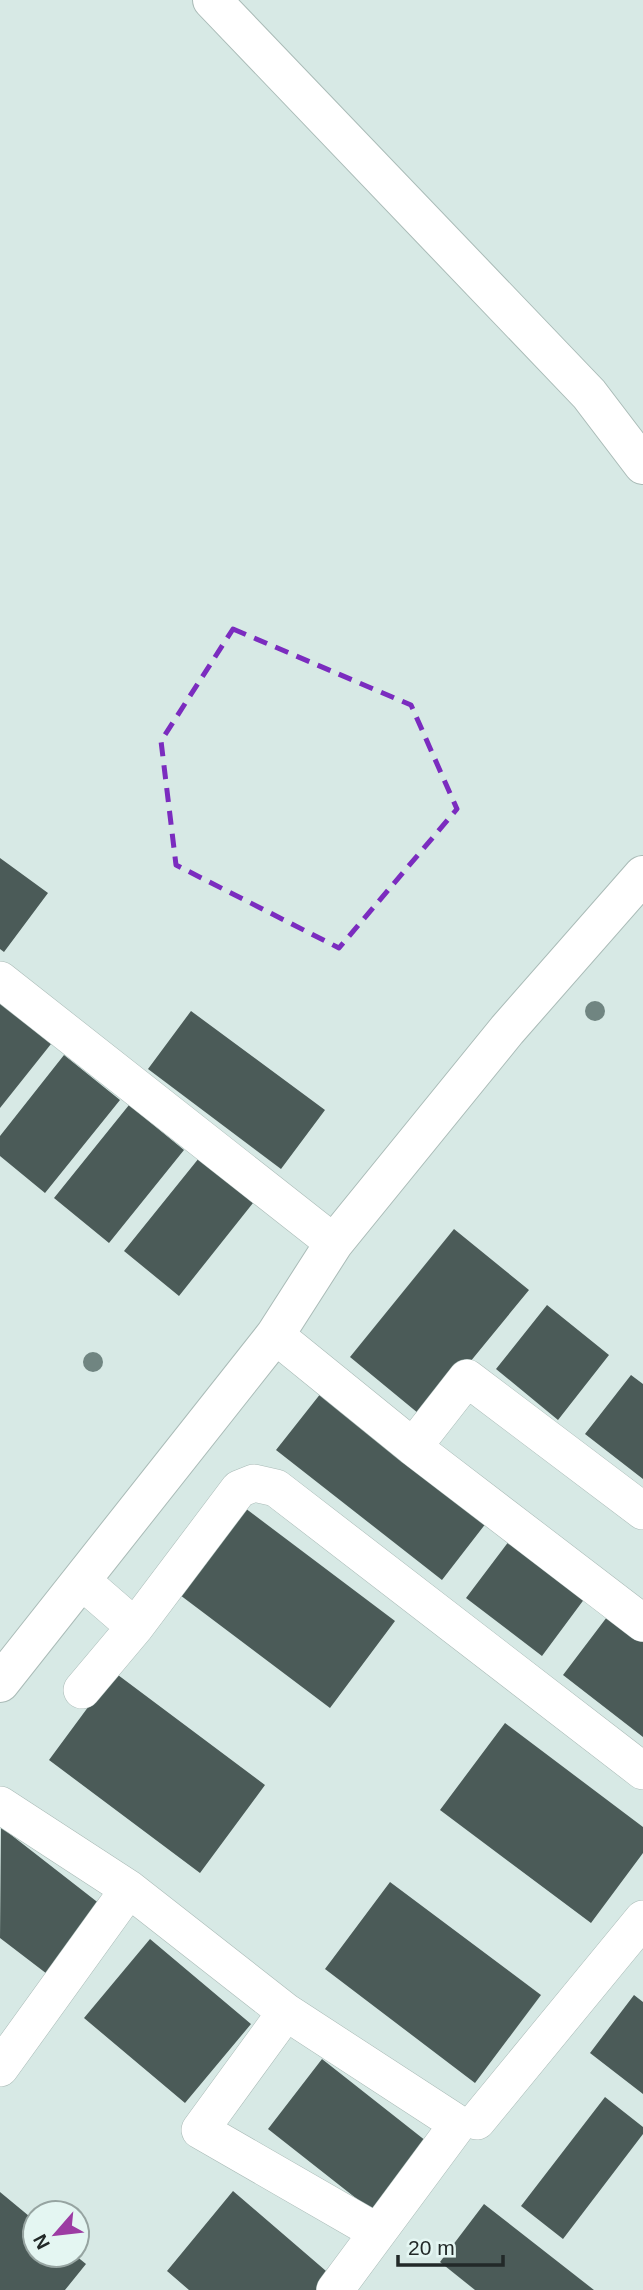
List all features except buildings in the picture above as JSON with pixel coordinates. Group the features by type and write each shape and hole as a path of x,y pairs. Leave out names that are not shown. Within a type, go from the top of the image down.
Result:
{"street":[{"path":"212,0 589,394 643,465"},
{"path":"0,1684 275,1335 334,1243 507,1030 643,875"},
{"path":"0,979 334,1243"},
{"path":"275,1335 412,1447 643,1623"},
{"path":"412,1447 467,1378 643,1511"},
{"path":"82,1690 135,1627 239,1489 254,1483 276,1488 643,1770"},
{"path":"82,1580 135,1627"},
{"path":"0,1805 129,1889 286,2012 458,2124 335,2290"},
{"path":"0,2068 129,1889"},
{"path":"477,2121 643,1919"},
{"path":"286,2012 201,2130 377,2232"}],"highlighted area":[{"path":"233,629 411,705 457,809 339,948 176,865 161,741"}]}
